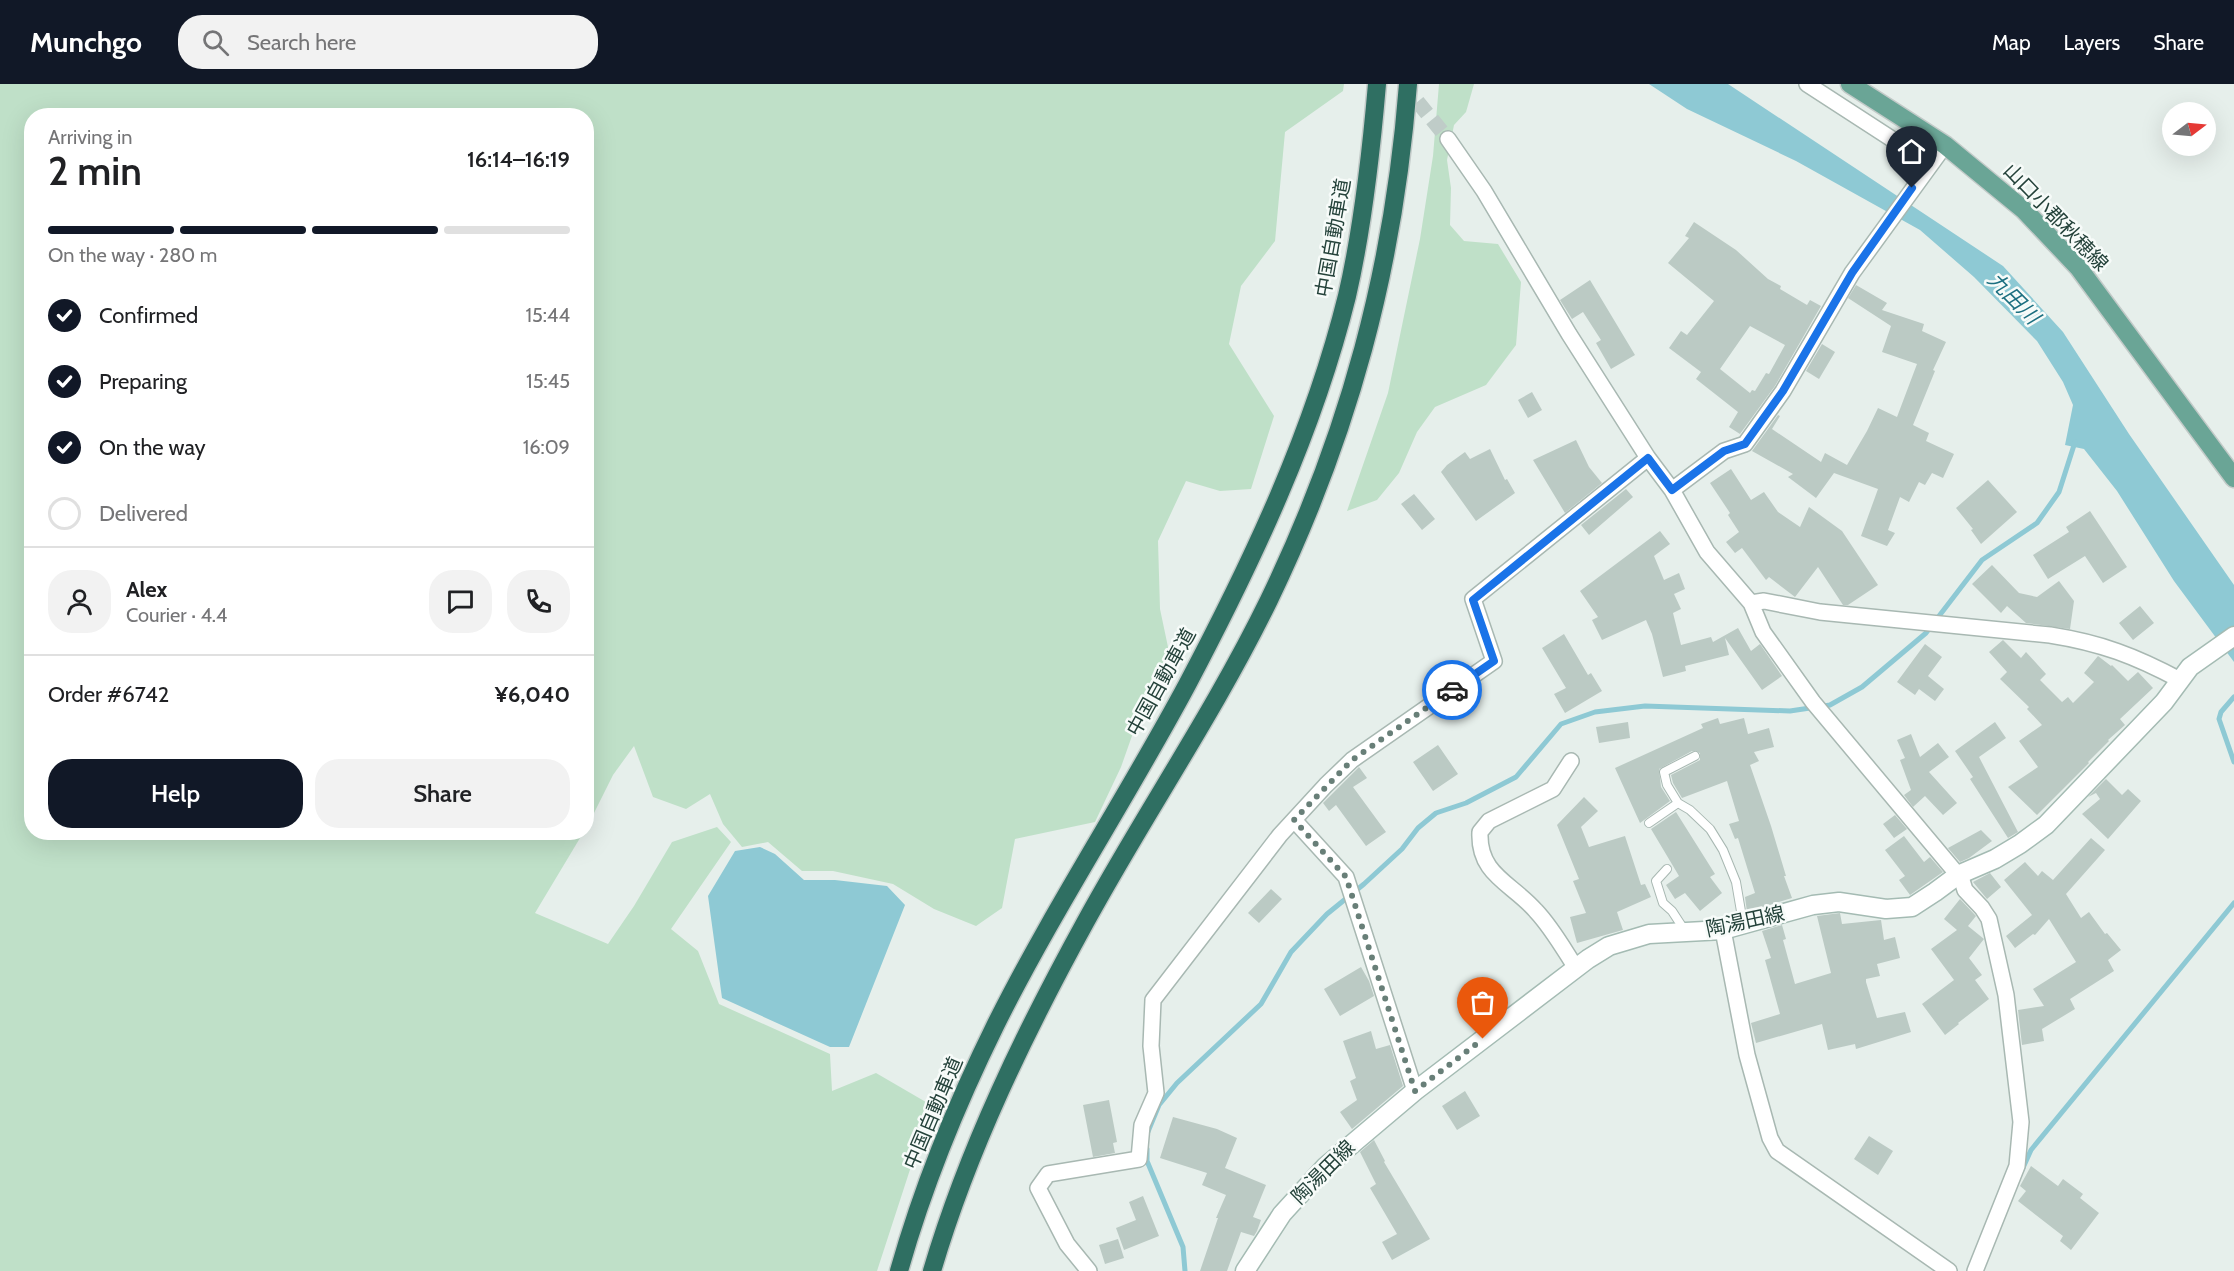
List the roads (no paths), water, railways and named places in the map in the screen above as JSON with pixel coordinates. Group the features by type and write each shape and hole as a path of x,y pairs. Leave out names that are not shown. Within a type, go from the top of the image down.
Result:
{"highway":[{"name":"中国自動車道","path":"899,1271 932,1170 997,1022 1055,915 1186,687 1279,499 1311,418 1347,293 1362,216 1377,84"},
{"path":"932,1271 961,1188 992,1110 1026,1038 1086,921 1216,701 1269,600 1307,513 1340,429 1377,300 1392,222 1404,138 1408,84"}],"main road":[{"name":"山口小郡秋穂線","path":"1850,84 1945,145 2024,210 2078,267 2234,478"},
{"name":"陶湯田線","path":"1245,1271 1282,1214 1325,1167 1415,1091 1576,968 1609,946 1649,934 1723,930 1813,905 1839,902 1886,909 1912,907 1959,875 1995,859 2046,825 2164,702 2190,667 2234,636"}],"street":[{"path":"1807,84 1927,168"},
{"path":"1448,139 1484,191 1569,334 1648,458 1672,490 1707,552 1751,603 1762,632 1814,702 1959,875 1965,890 1989,919 2006,995 2021,1122 2017,1166 1975,1271"},
{"path":"1672,490 1724,451 1745,444 1783,391 1852,273 1945,145"},
{"path":"1089,1271 1067,1244 1038,1188 1048,1174 1139,1159 1142,1125 1156,1093 1150,1046 1154,1000 1294,820 1352,760 1494,661 1473,600 1648,458"},
{"path":"1751,603 1764,601 1820,612 1926,621 2086,641 2124,652 2180,680"},
{"path":"1571,761 1553,789 1489,821 1480,832 1479,845 1488,869 1530,904 1548,924 1576,968"},
{"path":"1294,820 1346,877 1415,1091"},
{"path":"1723,930 1747,1055 1770,1138 1777,1151 1949,1271"}],"lane":[{"path":"1695,756 1664,772 1667,785 1678,803 1690,810 1710,829 1723,850 1736,882 1744,924"},
{"path":"1649,822 1678,803"},
{"path":"1666,869 1656,882 1663,903 1672,911 1686,932"}],"water":[{"name":"九田川","path":"1649,84 1728,84 2003,266 2063,332 2129,434 2234,585 2234,662 2174,581 2117,491 2084,449 2065,445 2073,405 2063,382 2037,341 1974,277 1920,230 1796,161 1687,109"},
{"path":"760,847 775,854 804,880 835,880 887,886 905,905 849,1047 830,1047 722,998 708,896 735,851"}],"waterway":[{"path":"1147,1134 1159,1105 1177,1083 1261,1004 1291,952 1327,914 1402,849 1418,828 1436,813 1466,803 1516,777 1561,724 1595,712 1645,706 1790,711 1830,705 1862,687 1926,633 1982,560 2037,523 2059,492 2075,442"},
{"path":"2234,697 2221,712 2219,719 2234,762"},
{"path":"2022,1170 2031,1150 2234,903"},
{"path":"1147,1149 1147,1161 1183,1247 1185,1271"}],"tunnel":[{"path":"1403,84 1448,139"}]}
